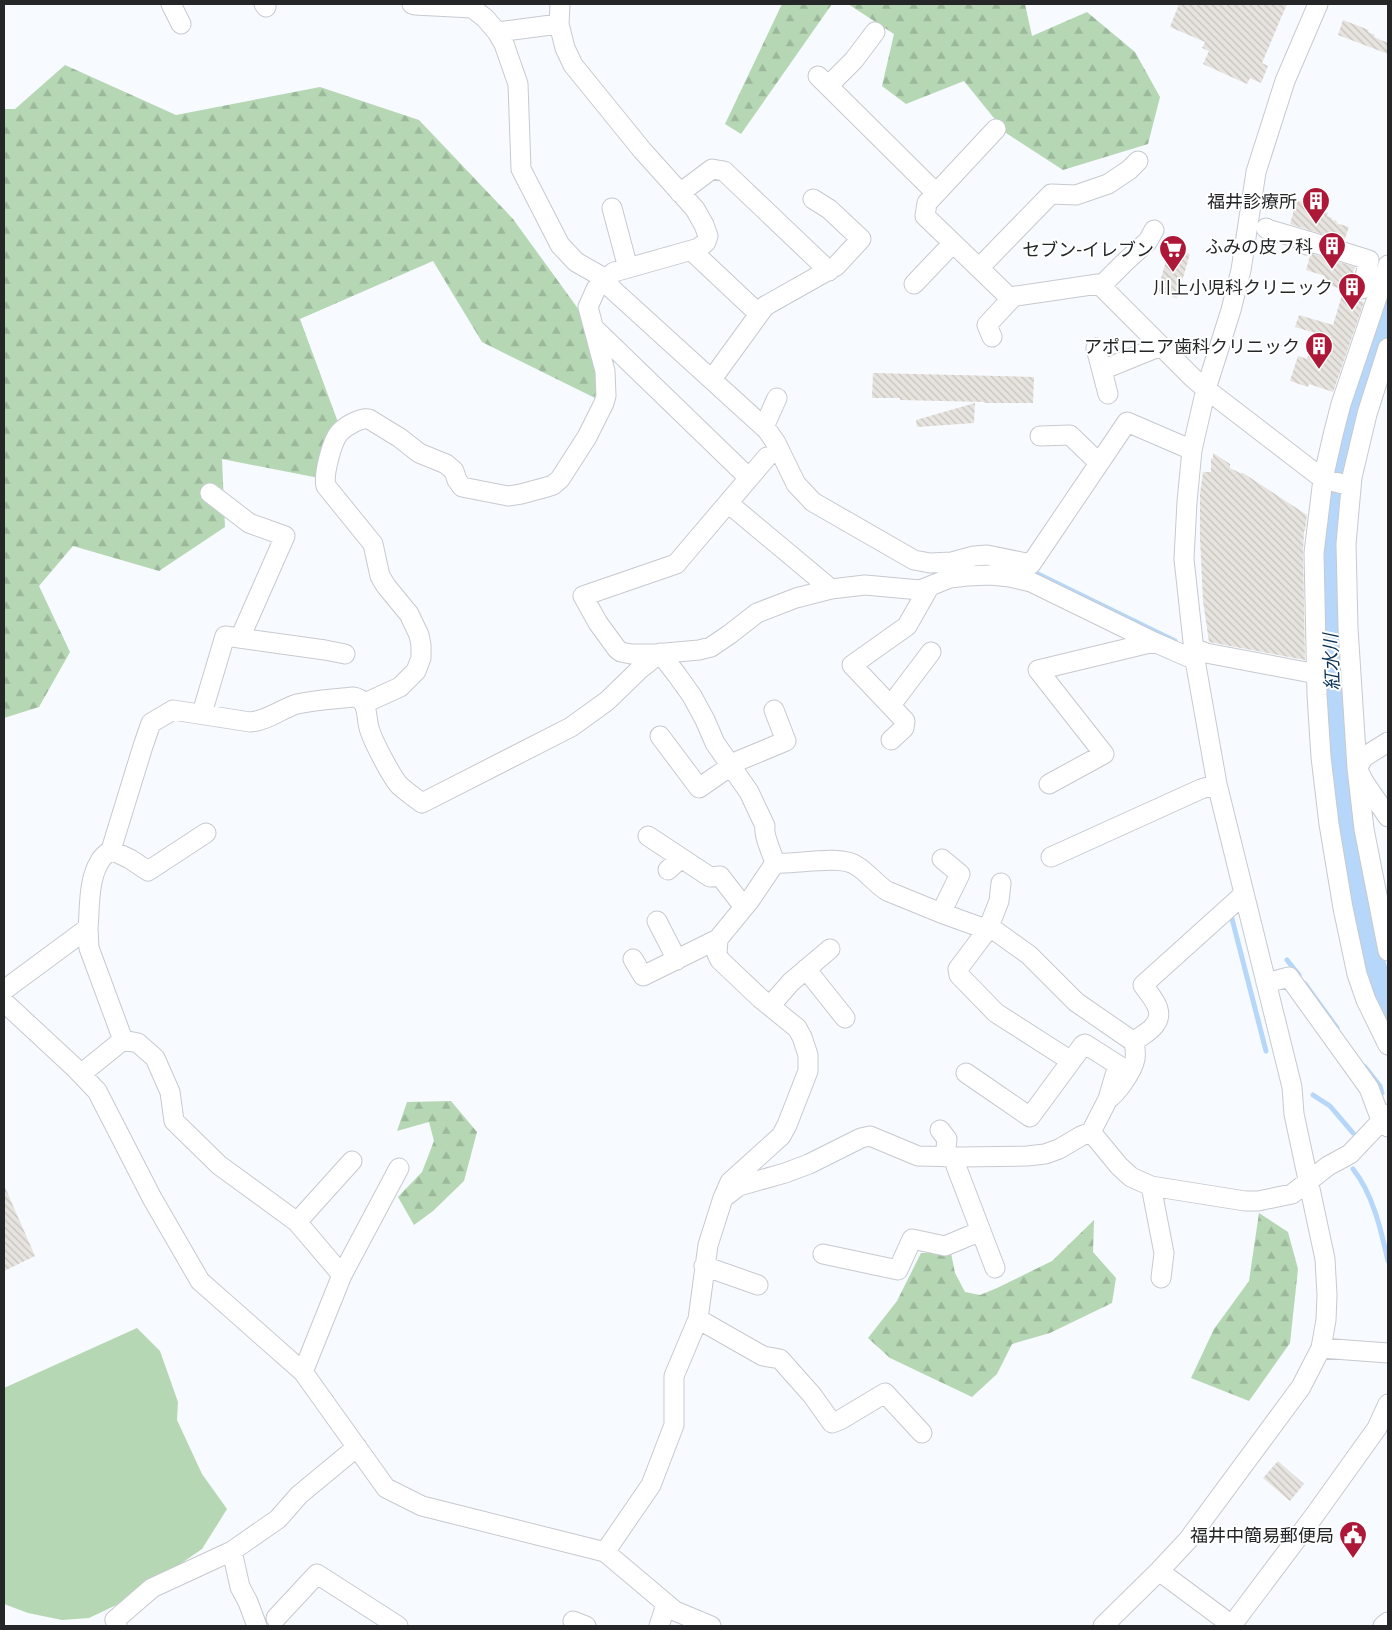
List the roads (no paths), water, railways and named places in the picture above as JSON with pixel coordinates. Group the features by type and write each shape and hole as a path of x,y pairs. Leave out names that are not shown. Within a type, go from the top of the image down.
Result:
{"street":[{"path":"171,4 181,24"},
{"path":"412,4 472,8 485,18 497,32 504,44 518,84 521,169 560,246 576,262 606,279 612,289 764,427 776,443 796,484 813,502 914,560 930,563 952,562 974,556 987,555 1031,564 1126,422 1192,450"},
{"path":"365,703 400,687 416,671 422,651 419,635 409,614 380,576 373,544 326,486 324,478 338,433 359,420 369,419 400,438 419,453 446,464 454,471 462,487 508,496 553,485 560,479 587,437 604,403 606,388 605,371 588,307 596,289 614,272 699,248 706,242 708,236 695,210 642,150 574,65 565,48 558,24 560,4"},
{"path":"1103,1626 1188,1540 1301,1387 1321,1348 1326,1320 1325,1259 1294,1114 1292,1088 1217,784 1195,654 1184,559 1186,502 1192,450 1206,389 1231,310 1241,270 1252,190 1258,165 1285,81 1318,4"},
{"path":"497,32 558,24"},
{"path":"875,32 850,65 823,81 936,193"},
{"path":"996,129 927,203 925,216 1012,299"},
{"path":"979,268 1051,194 1076,195 1108,184 1138,161"},
{"path":"680,193 712,170 724,171 829,270"},
{"path":"712,379 765,306 836,266 861,239 829,209 813,199"},
{"path":"612,208 628,268"},
{"path":"1266,228 1308,243 1368,260 1362,288"},
{"path":"1101,286 1148,241 1154,230"},
{"path":"914,284 953,243"},
{"path":"692,250 758,314"},
{"path":"1388,265 1333,435 1314,553 1321,757 1329,824 1343,908 1357,974 1366,1000 1388,1044"},
{"path":"992,337 987,325 1016,296 1098,284 1206,389 1325,479 1349,485"},
{"path":"594,328 749,478"},
{"path":"1102,370 1161,346"},
{"path":"1096,348 1108,394"},
{"path":"1388,348 1367,414 1349,485 1346,544 1348,628 1357,768 1364,829 1388,951"},
{"path":"764,427 777,398"},
{"path":"1040,436 1070,435 1099,463"},
{"path":"767,458 676,564 583,596 598,623 617,649 631,654 699,650 711,647 757,613 796,598 831,589 864,585 920,590 928,589 950,578 991,575 1031,582 1154,642 1195,654 1206,653 1317,674"},
{"path":"210,493 249,523 285,536 240,638"},
{"path":"728,503 831,589"},
{"path":"891,740 904,728 905,721 852,665 907,626 928,589"},
{"path":"202,714 225,636 345,654"},
{"path":"1049,784 1104,754 1038,670 1154,642"},
{"path":"891,705 931,652"},
{"path":"123,1040 89,948 88,928 92,886 96,869 101,859 111,850 142,746 151,723 173,710 257,722 299,704 353,697 359,698 365,703 369,729 374,742 399,785 422,803 571,727 607,701 640,669 660,653"},
{"path":"660,653 692,696 715,743 749,792 765,826 764,832 775,863"},
{"path":"660,736 699,788 738,761 789,748 774,710"},
{"path":"1357,768 1364,757 1388,742"},
{"path":"1357,768 1364,782 1388,817"},
{"path":"1051,857 1201,789 1217,784"},
{"path":"111,850 148,871 206,833"},
{"path":"648,836 675,864 710,877 720,876 744,907"},
{"path":"941,913 960,874 942,859"},
{"path":"775,863 842,860 856,865 887,891 941,913 997,932 1029,956 1076,1002 1134,1042 1136,1057 1133,1066 1114,1096 1108,1099"},
{"path":"632,959 643,976 718,939 744,907 775,863"},
{"path":"1002,883 988,929 958,968 959,974 996,1012 1071,1061"},
{"path":"1134,1042 1153,1028 1159,1018 1158,1007 1143,985 1244,894"},
{"path":"657,921 677,960"},
{"path":"4,990 88,928"},
{"path":"605,1552 651,1485 674,1425 674,1376 698,1319 708,1245 723,1198 730,1182 781,1136 788,1125 808,1071 808,1054 797,1028 720,960 717,954 718,939"},
{"path":"770,1006 791,982 830,949"},
{"path":"806,969 844,1018"},
{"path":"1091,1132 1131,1178 1150,1186 1245,1201 1258,1202 1292,1194 1328,1166 1350,1154 1386,1120 1369,1088 1289,977 1266,983"},
{"path":"4,1002 97,1091 152,1198 200,1281 303,1372 386,1488 422,1506 605,1552 675,1612 712,1626"},
{"path":"81,1074 123,1040"},
{"path":"123,1040 138,1043 155,1058 170,1092 174,1121 219,1165 297,1222 342,1275"},
{"path":"723,1198 739,1186 809,1164 861,1138 870,1136 918,1156 1027,1156 1044,1154 1059,1149 1091,1132 1108,1099 1118,1065 1086,1044 1083,1045 1030,1117 966,1073"},
{"path":"940,1130 947,1139 951,1157 995,1268"},
{"path":"297,1222 352,1161"},
{"path":"303,1372 342,1275 399,1168"},
{"path":"1150,1186 1164,1252 1161,1278"},
{"path":"823,1254 898,1270 912,1239 945,1246 981,1231"},
{"path":"704,1266 758,1285"},
{"path":"698,1319 763,1356 780,1359 812,1395 832,1423 885,1392 922,1433"},
{"path":"1321,1348 1388,1353"},
{"path":"1159,1571 1232,1626 1378,1428 1388,1404"},
{"path":"117,1626 115,1620 152,1588 232,1551 278,1520 299,1495 358,1447"},
{"path":"232,1551 240,1587 257,1626"},
{"path":"248,1602 280,1622 317,1574 398,1626"},
{"path":"659,1626 666,1605"},
{"path":"1383,1626 1388,1622"}],"waterway":[{"name":"紅水川","path":"1388,309 1358,397 1338,476 1328,566 1333,742 1343,823 1372,967 1388,1017"},
{"path":"1038,574 1175,641"},
{"path":"1231,915 1266,1051"},
{"path":"1287,960 1299,975"},
{"path":"1305,984 1337,1028"},
{"path":"1365,1067 1380,1086 1382,1093"},
{"path":"1313,1095 1330,1106 1353,1133"},
{"path":"1353,1169 1371,1201 1388,1261"}],"place":[{"name":"福井診療所","path":"1316,225"},
{"name":"ふみの皮フ科","path":"1332,270"},
{"name":"セブン-イレブン","path":"1173,273"},
{"name":"川上小児科クリニック","path":"1352,311"},
{"name":"アポロニア歯科クリニック","path":"1319,370"},
{"name":"福井中簡易郵便局","path":"1353,1559"}]}
